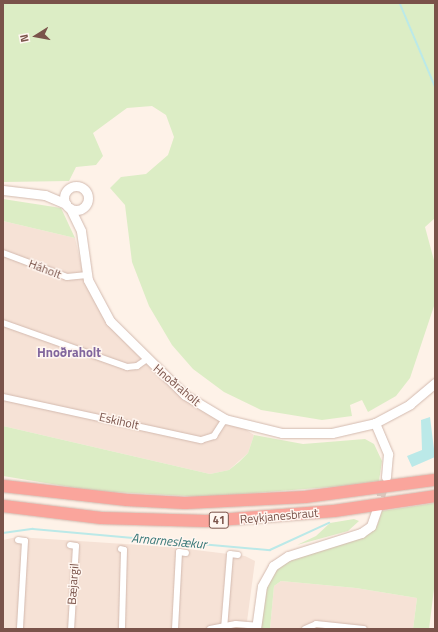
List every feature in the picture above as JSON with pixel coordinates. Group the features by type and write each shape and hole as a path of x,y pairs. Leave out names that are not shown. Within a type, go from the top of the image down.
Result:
{"highway":[{"name":"Reykjanesbraut","path":"3,486 127,500 185,503 305,497 435,480"},
{"name":"Reykjanesbraut","path":"3,506 101,518 206,521 334,511 435,496"}],"street":[{"path":"3,190 45,195 67,191 75,186 84,190 88,198 84,206 68,206 45,195"},
{"path":"67,191 68,206"},
{"name":"Hnoðraholt","path":"68,206 81,231"},
{"name":"Hnoðraholt","path":"84,206 81,231 87,275 103,311 147,359 186,395 225,419 301,435 332,433 375,423 410,404 435,383"},
{"name":"Háholt","path":"3,253 67,277 87,275"},
{"path":"3,324 127,367 137,366 147,359"},
{"name":"Eskiholt","path":"3,397 201,440 214,436 225,419"},
{"path":"375,423 388,454 386,477"},
{"path":"210,629 224,627 256,628 262,586 273,566 288,556 361,533 371,526 377,509"},
{"path":"18,540 28,542 20,629"},
{"name":"Bæjargil","path":"70,545 76,546 71,629"},
{"path":"121,549 124,550 122,629"},
{"path":"175,629 179,552 186,553"},
{"path":"224,627 230,554 238,555"},
{"path":"305,629 316,624 364,629"}],"shaded area":[{"path":"3,221 75,238 85,281 103,317 153,369 254,435 248,453 229,470 210,474 3,426"},
{"path":"17,537 171,547 245,556 255,561 246,629 3,629 3,540"},
{"path":"281,581 356,588 417,598 413,629 270,629 274,586"}],"green space":[{"path":"3,3 435,3 435,218 425,227 435,264 435,303 410,378 396,396 368,412 362,400 350,405 352,416 322,420 261,410 224,392 193,369 172,345 149,306 132,262 125,205 110,188 121,177 146,174 168,155 174,137 166,115 152,106 127,108 93,133 103,156 96,165 76,167 69,181 3,182"},
{"path":"3,199 61,208 75,238 3,221"},
{"path":"3,426 210,474 229,470 239,462 248,453 254,435 303,444 365,439 374,444 382,461 379,481 343,486 205,497 95,491 3,476"},
{"path":"435,503 435,581 429,629 413,629 417,598 356,588 281,581 274,586 270,629 259,629 269,575 283,562 369,532 377,526 382,511"},
{"path":"354,519 359,521 348,531 297,545 316,536 330,523"}],"water":[{"path":"430,417 435,457 412,467 407,456 422,450 421,420"}],"waterway":[{"path":"400,3 435,86"},
{"name":"Arnarneslækur","path":"3,533 33,529 270,550 329,523"}],"tunnel":[{"path":"377,509 385,481"}],"district":[{"name":"Hnoðraholt","path":"69,352"}]}
